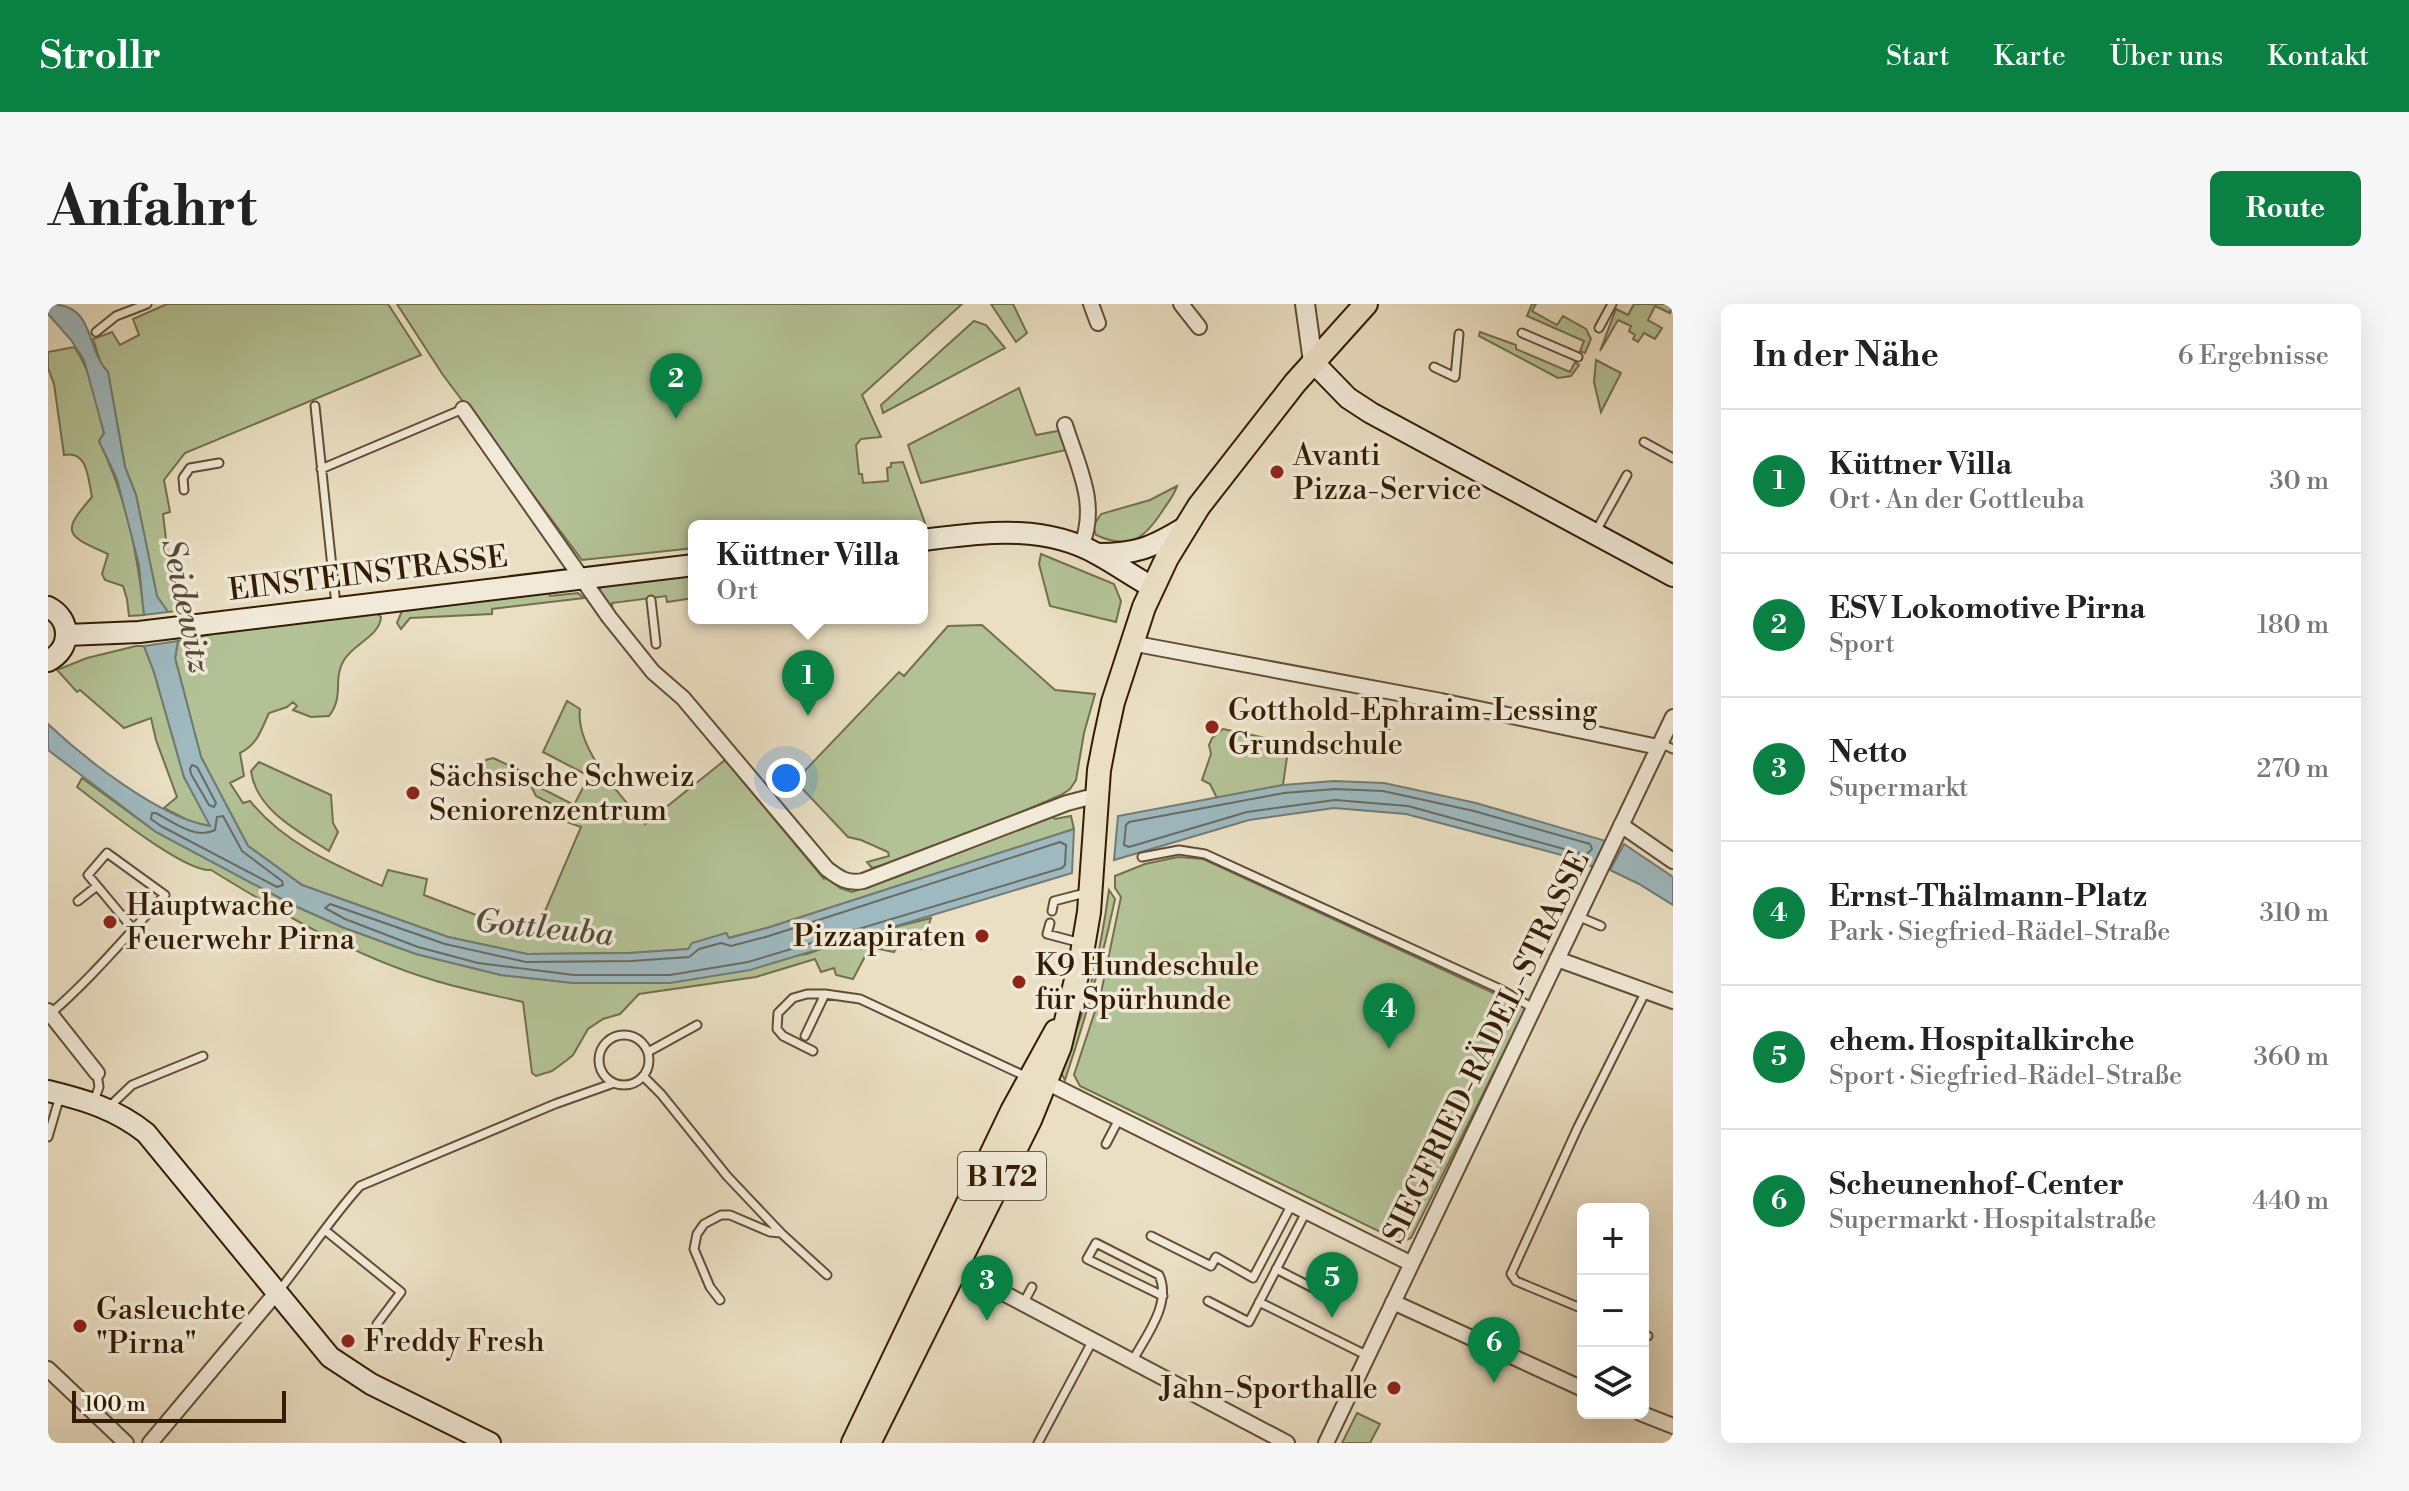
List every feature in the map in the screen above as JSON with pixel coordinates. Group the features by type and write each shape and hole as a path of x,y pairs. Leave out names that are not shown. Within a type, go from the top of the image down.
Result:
{"main road":[{"name":"B 172","path":"853,1443 948,1264 1038,1080 1067,1013 1084,944 1105,739 1131,643 1152,587 1184,528 1313,362 1366,304"},
{"path":"1313,362 1348,398 1371,413 1673,576"},
{"path":"1090,551 1134,553 1160,543 1184,528"},
{"path":"928,539 1016,532 1041,533 1090,551 1152,587"},
{"name":"EINSTEINSTRASSE","path":"67,635 139,632 688,566"},
{"path":"48,607 61,616 67,635 64,648 48,661"},
{"path":"54,1093 101,1106 129,1120 146,1133 330,1357 371,1384 490,1443"},
{"name":"B 172","path":"869,1443 948,1264"}],"street":[{"path":"1091,304 1098,323"},
{"path":"1181,304 1199,327"},
{"path":"1305,304 1313,362"},
{"name":"EINSTEINSTRASSE","path":"463,409 580,578"},
{"path":"1065,425 1090,506 1086,535 1090,551"},
{"path":"580,578 653,672 683,698 827,869 847,882 863,881 1067,803 1098,795"},
{"path":"1131,643 1664,746"},
{"name":"SIEGFRIED-RÄDEL-STRASSE","path":"1326,1443 1621,825 1664,746 1673,717"},
{"path":"1621,825 1673,861"},
{"path":"1557,959 1673,1001"},
{"path":"49,1013 97,1073"},
{"path":"1038,1080 1410,1263"},
{"path":"948,1264 1287,1443"},
{"path":"150,1443 276,1293"},
{"path":"1393,1302 1577,1386"},
{"path":"48,1369 126,1443"},
{"path":"1649,1417 1673,1426"}],"lane":[{"path":"96,332 116,316 147,304"},
{"path":"1599,328 1612,304"},
{"path":"1522,333 1578,357"},
{"path":"1434,367 1455,377 1459,334"},
{"path":"315,406 336,607"},
{"path":"321,469 463,409"},
{"path":"1644,442 1673,458"},
{"path":"184,490 183,478 190,468 219,463"},
{"path":"1594,535 1627,475"},
{"path":"651,600 656,644"},
{"path":"1142,857 1179,850 1205,854 1500,989 1533,1008"},
{"path":"49,1013 77,990 165,895 107,853 88,875 133,929"},
{"path":"78,901 97,886"},
{"path":"1052,911 1054,901 1091,891"},
{"path":"1577,916 1601,926"},
{"path":"1050,923 1047,934 1084,944"},
{"path":"1577,1306 1516,1281 1511,1274 1578,1127 1646,991"},
{"path":"805,1036 825,994"},
{"path":"813,1051 783,1036 777,1029 778,1013 793,998 825,994 860,999 1038,1080"},
{"path":"648,1052 697,1025"},
{"path":"622,1035 638,1039 648,1052 649,1065 643,1076 630,1085 607,1079 599,1064 606,1041 622,1035"},
{"path":"97,1073 101,1106 132,1085 203,1056"},
{"path":"643,1076 727,1176 781,1233 827,1275"},
{"path":"276,1293 360,1186 555,1104 597,1092 614,1083"},
{"path":"48,1137 54,1093"},
{"path":"1106,1144 1119,1119"},
{"path":"1151,1236 1211,1266 1216,1257 1253,1278 1292,1204"},
{"path":"1208,1301 1249,1322 1306,1212"},
{"path":"720,1300 710,1287 694,1249 697,1234 704,1224 713,1218 730,1215 770,1232 781,1233"},
{"path":"326,1231 401,1292 377,1324"},
{"path":"1133,1360 1160,1309 1163,1296 1159,1275 1096,1243 1087,1259 1163,1296"},
{"path":"1276,1269 1313,1288"},
{"path":"1023,1304 1032,1287"},
{"path":"1259,1302 1366,1355"},
{"path":"1038,1443 1093,1340"}],"green space":[{"path":"167,304 388,304 421,355 185,453 164,480 170,512 163,514 169,564 176,563 179,587 189,594 191,609 168,612 157,597 136,495 125,467 108,372 101,364 93,339 112,332 120,345 139,335 133,319"},
{"path":"397,304 962,304 862,395 881,437 861,439 856,445 863,483 888,481 887,468 891,467 891,463 903,462 924,520 688,520 688,549 582,560 443,375"},
{"path":"991,304 1013,304 1027,333 1016,342"},
{"path":"1532,304 1536,304 1532,311 1557,325 1563,316 1586,329 1591,339 1585,353 1580,351 1584,341 1527,316"},
{"path":"1634,304 1673,304 1670,313 1655,306 1648,320 1662,328 1655,339 1644,333 1638,342 1629,331 1631,326 1618,320 1600,351 1616,309 1628,315"},
{"path":"974,321 986,325 1005,348 883,413 881,405"},
{"path":"1480,332 1516,345 1516,349 1570,372 1575,362 1579,365 1571,376 1558,378 1479,336"},
{"path":"74,347 93,388 104,433 99,441 117,483 129,526 144,615 129,616 123,586 105,580 102,574 108,554 84,543 73,533 75,519 92,497 82,461 72,455 64,455 54,384 48,368 48,352"},
{"path":"1596,360 1621,373 1601,412 1594,382"},
{"path":"1019,388 1036,435 1063,430 1070,449 921,483 908,445"},
{"path":"1177,486 1141,536 1118,542 1096,535 1093,526 1101,514 1150,500"},
{"path":"1041,554 1114,584 1121,601 1116,622 1050,606 1039,564"},
{"path":"688,576 688,599 667,602 666,596 612,603 613,615 599,595 601,585"},
{"path":"549,592 550,596 578,593 584,598 492,609 492,614 410,618 401,629 397,623 402,611"},
{"path":"376,612 381,617 376,629 344,660 336,701 329,716 311,717 293,710 297,706 293,702 269,713 255,741 240,753 244,776 230,783 243,803 250,801 278,829 328,861 382,886 388,870 427,879 424,895 534,937 581,827 564,821 569,813 536,796 531,786 533,784 574,805 589,776 543,752 567,701 580,709 580,724 585,739 602,771 645,824 725,760 824,879 827,877 840,888 852,892 1052,816 1055,819 1071,816 1074,829 767,928 728,938 727,934 689,949 527,954 448,937 302,885 248,846 201,757 175,658 178,641 256,625"},
{"path":"982,625 1055,690 1095,694 1076,780 1061,795 926,853 872,868 867,862 889,856 888,852 848,837 795,781 899,672 904,676 948,626"},
{"path":"144,646 184,777 211,826 191,822 164,808 177,797 151,718 124,728 80,690 77,692 57,670 87,658"},
{"path":"1223,729 1289,743 1283,785 1217,798 1210,784 1202,780 1211,754 1209,745"},
{"path":"493,758 519,770 523,776 519,784 511,786 486,774 482,764"},
{"path":"259,762 331,795 333,823 338,832 329,851 280,818 261,797 251,771"},
{"path":"82,778 156,832 293,905 416,954 501,975 574,983 807,954 855,937 931,918 921,949 900,941 894,952 870,947 853,979 836,975 834,968 821,972 815,959 756,977 639,994 620,1014 603,1019 588,1029 567,1060 552,1071 536,1076 532,1073 523,1002 403,970 318,932 211,870 182,861 164,850 77,787"},
{"path":"1178,857 1203,859 1526,1008 1411,1238 1401,1242 1080,1086 1074,1075 1101,993 1121,897 1115,888 1115,876 1145,864"},
{"path":"1109,890 1115,899 1110,922 1065,1080 1062,1067 1092,980"},
{"path":"1357,1413 1380,1424 1370,1443 1342,1443"}],"water":[{"path":"48,304 75,311 108,372 125,467 136,495 157,596 168,612 144,615 139,565 117,479 99,441 104,433 84,360 48,314"},
{"path":"178,641 175,658 201,757 248,846 302,885 448,937 527,954 688,949 692,943 726,933 729,938 767,928 1074,829 1072,873 750,970 670,983 574,983 501,975 416,954 293,905 156,832 48,750 48,724 124,785 169,812 210,826 184,777 144,646"},
{"path":"1334,781 1384,783 1476,803 1606,841 1593,867 1573,858 1406,814 1334,808 1249,820 1114,860 1118,816 1283,785"},
{"path":"1624,844 1673,877 1673,905 1610,870"}],"place":[{"name":"ESV Lokomotive Pirna","path":"676,419"},
{"name":"Avanti Pizza-Service","path":"1277,472"},
{"name":"Küttner Villa","path":"808,716"},
{"name":"Gotthold-Ephraim-Lessing Grundschule","path":"1212,727"},
{"name":"Sächsische Schweiz Seniorenzentrum","path":"413,793"},
{"name":"Hauptwache Feuerwehr Pirna","path":"110,922"},
{"name":"Pizzapiraten","path":"982,936"},
{"name":"K9 Hundeschule für Spürhunde","path":"1019,982"},
{"name":"Ernst-Thälmann-Platz","path":"1389,1049"},
{"name":"ehem. Hospitalkirche","path":"1332,1318"},
{"name":"Netto","path":"987,1321"},
{"name":"Gasleuchte \"Pirna\"","path":"80,1326"},
{"name":"Freddy Fresh","path":"348,1341"},
{"name":"Scheunenhof-Center","path":"1494,1383"},
{"name":"Jahn-Sporthalle","path":"1394,1388"}],"water label":[{"name":"Seidewitz","path":"187,606"},
{"name":"Gottleuba","path":"544,927"}]}
